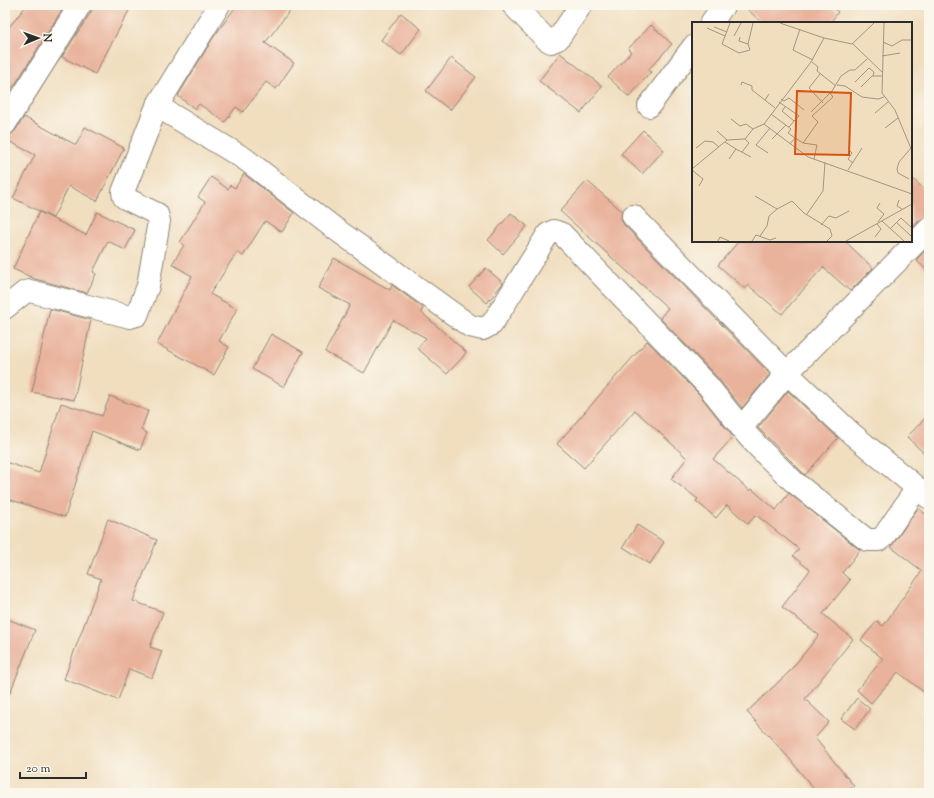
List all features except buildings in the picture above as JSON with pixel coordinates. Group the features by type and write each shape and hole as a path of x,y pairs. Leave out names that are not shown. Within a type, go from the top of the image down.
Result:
{"street":[{"path":"5,124 80,5"},
{"path":"5,308 25,292 30,291 130,317 137,315 149,282 159,221 157,214 127,199 124,197 123,192 157,106 219,5"},
{"path":"513,5 546,39 551,42 561,34 581,5"},
{"path":"712,22 724,5"},
{"path":"649,106 692,48"},
{"path":"157,106 246,159 386,266 470,326 477,329 488,328 492,324 548,234 554,231 562,234 708,386 748,436 793,482 867,540 879,540 923,492 852,434 787,373 633,216"},
{"path":"742,427 787,373 929,229"}]}
